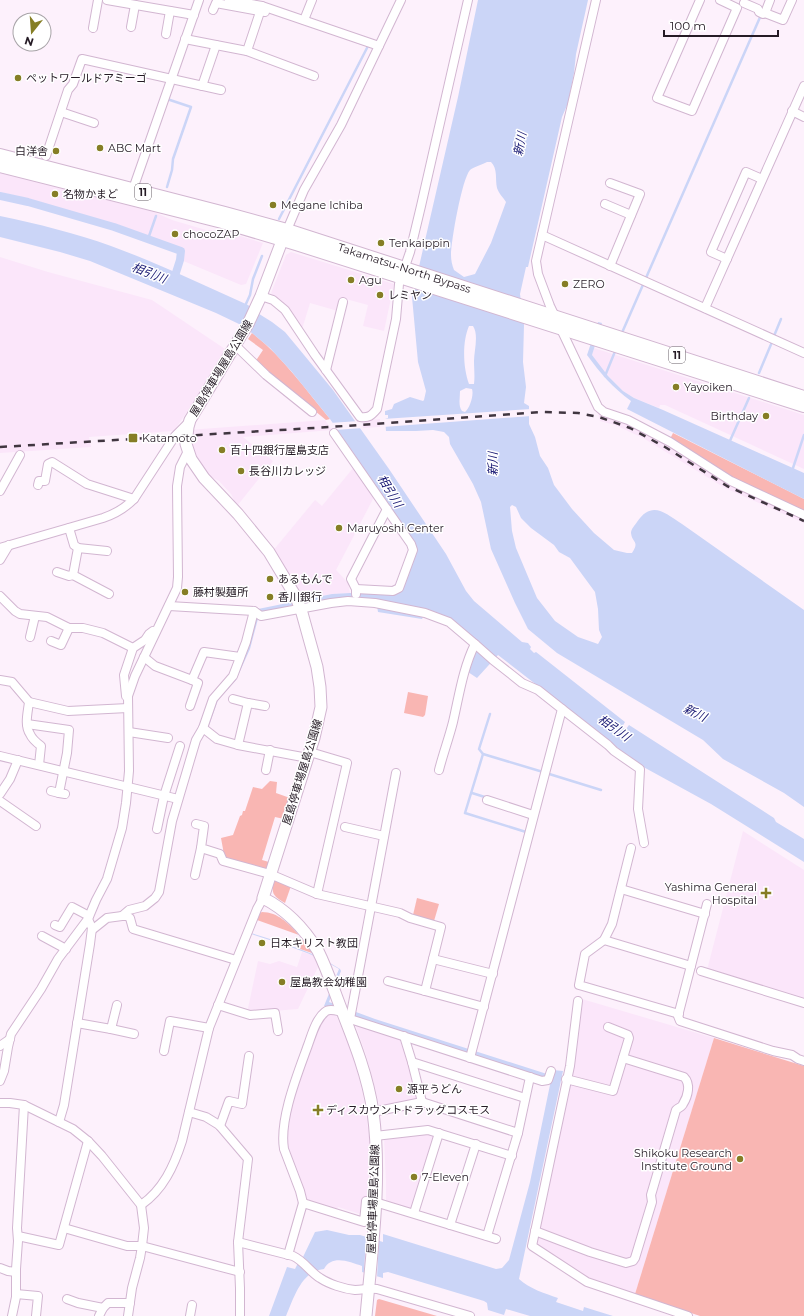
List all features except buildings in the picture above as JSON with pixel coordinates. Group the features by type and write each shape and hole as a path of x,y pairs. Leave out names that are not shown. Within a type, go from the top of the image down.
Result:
{"highway":[{"name":"Takamatsu-North Bypass","path":"0,155 133,189 285,235 556,321 804,396"},
{"name":"Takamatsu-North Bypass","path":"0,166 222,222 285,235"},
{"name":"Takamatsu-North Bypass","path":"556,321 804,406"}],"main road":[{"name":"屋島停車場屋島公園線","path":"285,235 260,298 244,333 190,420 188,426 187,448 195,466 204,478 238,514 269,552 296,597 301,608 317,667 321,699 319,718 309,755 263,898 273,903 295,921 312,941 323,962 346,1017 362,1063 373,1112 376,1164 373,1238 366,1316"}],"street":[{"path":"93,28 98,0"},
{"path":"107,0 194,15"},
{"path":"133,189 171,78 200,0"},
{"path":"230,0 241,1 264,10"},
{"path":"304,20 312,0"},
{"path":"285,235 304,190 340,125 401,0"},
{"path":"260,298 273,300 285,310 360,417 368,418 373,415 377,410 404,273 423,199 468,0"},
{"path":"596,0 536,261 538,274 556,321 598,407 604,412 628,420 670,442 731,481 804,515"},
{"path":"700,0 657,98 692,111 737,8 720,0"},
{"path":"765,12 770,0"},
{"path":"744,3 758,9 759,12 763,14 765,12 783,20 792,0"},
{"path":"213,10 216,3 264,10 304,20 379,46"},
{"path":"131,28 134,5"},
{"path":"247,51 264,10"},
{"path":"166,34 170,11"},
{"path":"186,40 247,51 314,76"},
{"path":"202,86 216,45"},
{"path":"46,156 68,90 73,84 82,59 221,90"},
{"path":"705,308 804,86"},
{"path":"792,111 804,117"},
{"path":"61,112 94,123"},
{"path":"727,259 711,252 746,172 762,179"},
{"path":"610,183 640,194 610,266"},
{"path":"605,204 631,215"},
{"path":"542,235 804,353"},
{"path":"326,370 343,302"},
{"path":"236,346 266,375 312,412"},
{"path":"0,548 116,513 126,507 134,498 175,436 190,420"},
{"path":"169,606 254,611 261,616 331,603 356,596 393,591 399,588 413,550 411,544 334,433"},
{"path":"0,1081 4,1071 12,1034 58,959 89,917 107,879 122,828 128,786 128,696 135,676 177,588 178,475 187,448 175,444 168,446"},
{"path":"0,491 20,454"},
{"path":"38,485 39,481 45,482 48,464 52,462 87,484 134,498"},
{"path":"356,596 350,579 387,509"},
{"path":"69,528 74,545 78,548 107,551"},
{"path":"0,560 9,545"},
{"path":"73,575 78,555 78,548"},
{"path":"57,572 69,576 73,575 109,594"},
{"path":"0,596 14,611 20,614 47,617 69,628 83,628 103,633 133,648"},
{"path":"356,596 377,603 425,613 449,622 522,683 538,690 614,751 640,769 638,809 644,843"},
{"path":"122,916 129,910 145,906 152,902 159,892 172,821 196,740 203,728 213,699 233,676 246,642 254,611"},
{"path":"30,637 35,616"},
{"path":"128,696 126,696 124,675 133,648 145,640 149,634 159,626"},
{"path":"51,641 61,645 69,628"},
{"path":"439,770 453,721 460,688 471,652 476,645"},
{"path":"192,680 204,652 240,657"},
{"path":"144,657 155,666 198,683 190,706"},
{"path":"0,680 12,682 29,702 68,711 128,708"},
{"path":"233,699 265,706"},
{"path":"29,702 27,724 30,734 40,746 39,765"},
{"path":"238,745 248,703"},
{"path":"471,1054 562,709"},
{"path":"27,724 69,730 67,753 58,793"},
{"path":"203,728 218,739 238,745 309,755 347,763 317,894"},
{"path":"129,732 168,738"},
{"path":"156,829 164,796 180,746"},
{"path":"266,770 270,750"},
{"path":"0,756 178,799"},
{"path":"0,794 10,778 18,760"},
{"path":"346,1017 371,906 396,773"},
{"path":"487,800 500,808 533,815"},
{"path":"0,801 36,826"},
{"path":"195,875 204,826 196,824"},
{"path":"345,827 384,836"},
{"path":"201,848 220,854 223,861 270,874 317,894 400,913 410,918 441,927 425,991"},
{"path":"630,848 612,924 604,940 585,954 579,985 679,1014"},
{"path":"621,889 705,914"},
{"path":"141,1205 153,1195 168,1176 176,1160 209,1028 263,898"},
{"path":"707,904 679,1014 680,1022 773,1051 792,1054 798,1059 804,1061"},
{"path":"55,925 60,927 72,907 89,917 92,930 64,1105 59,1122"},
{"path":"92,930 107,918 127,916 130,918 133,930 236,960"},
{"path":"42,936 66,949"},
{"path":"604,940 691,966"},
{"path":"433,959 493,974"},
{"path":"701,971 804,1003"},
{"path":"388,981 484,1007"},
{"path":"578,1001 570,1066 566,1078 532,1246 587,1282 688,1316"},
{"path":"111,1029 117,1005"},
{"path":"218,1005 250,1015 275,1013 278,1031"},
{"path":"288,1255 303,1203 284,1149 285,1119 296,1080 318,1020 325,1011 329,1010 404,1036 471,1054 530,1077 546,1081 548,1080 551,1071"},
{"path":"164,1051 170,1021 209,1028"},
{"path":"77,1023 134,1034"},
{"path":"566,1078 613,1091 629,1038 628,1035 608,1027"},
{"path":"404,1036 422,1102"},
{"path":"0,1046 10,1039"},
{"path":"220,1126 229,1101 242,1104 249,1056"},
{"path":"535,1231 590,1252 626,1263 633,1261 635,1258 652,1202 651,1195 676,1110 683,1105 689,1086 688,1081 684,1077 623,1058"},
{"path":"412,1062 525,1098"},
{"path":"487,1236 512,1156 530,1077"},
{"path":"373,1112 422,1102 518,1133"},
{"path":"0,1103 24,1105 73,1129 88,1141 116,1172 127,1189 141,1205 144,1228 142,1246 128,1316"},
{"path":"12,1316 16,1294 24,1105"},
{"path":"188,1112 206,1117 220,1126 248,1160 238,1242 240,1316"},
{"path":"375,1136 428,1130 512,1156"},
{"path":"414,1213 439,1133"},
{"path":"18,1236 59,1245 88,1141"},
{"path":"450,1225 476,1144"},
{"path":"303,1203 364,1222 366,1201 375,1202 496,1239"},
{"path":"64,1228 127,1246 142,1246 240,1272"},
{"path":"238,1242 299,1259 319,1278 330,1283 354,1290 369,1288 470,1316"},
{"path":"0,1268 16,1272"},
{"path":"16,1294 38,1296 36,1316"},
{"path":"67,1299 101,1312 108,1303 130,1303"},
{"path":"190,1316 192,1305"}],"shaded area":[{"path":"0,173 154,212 172,220 206,230 224,231 263,243 246,284 241,285 181,260 185,250 117,225 30,199 0,192"},
{"path":"291,252 394,284 384,331 363,326 368,305 342,298 338,311 310,303 302,329 286,305 271,293 286,255"},
{"path":"0,257 48,272 152,300 228,351 174,431 325,420 332,430 243,437 273,461 237,506 231,494 219,481 207,475 199,467 193,451 192,441 167,442 173,431 89,437 91,447 0,453"},
{"path":"252,333 284,363 330,419 326,420 255,362 263,350 248,339"},
{"path":"594,348 804,415 804,469 665,405 660,405 659,408 634,398 623,391 602,370 592,355"},
{"path":"598,413 632,425 667,444 728,484 804,518 804,523 725,488 643,438 615,425 600,421"},
{"path":"380,419 380,427 363,428 362,421"},
{"path":"673,433 804,499 804,512 731,478 670,439"},
{"path":"354,467 374,497 336,570 348,583 350,593 332,594 302,600 272,552 315,500 322,506"},
{"path":"408,692 428,696 425,715 423,717 404,713"},
{"path":"270,781 277,782 276,793 290,798 284,819 275,817 262,860 269,862 266,870 225,860 221,838 233,835 240,816 242,815 243,811 245,811 253,787 262,789"},
{"name":"Yashima General Hospital","path":"743,831 804,870 804,1000 707,970"},
{"path":"275,879 291,886 285,903 274,894 273,888"},
{"path":"417,898 439,904 434,921 413,915"},
{"path":"262,912 278,916 299,935 257,920"},
{"path":"303,939 312,953 300,949"},
{"name":"屋島教会幼稚園","path":"302,952 313,955 318,967 298,1009 247,1013 258,961 270,964 279,961 297,967"},
{"path":"582,999 714,1038 635,1294 588,1278 536,1244 572,1070"},
{"path":"330,1013 336,1015 352,1052 362,1090 366,1113 369,1136 369,1182 368,1199 363,1215 338,1207 336,1210 304,1201 285,1144 291,1104 320,1022 325,1015"},
{"path":"355,1024 403,1039 419,1096 416,1100 383,1107 379,1105 365,1052"},
{"name":"Shikoku Research Institute Ground","path":"714,1038 804,1066 804,1316 700,1316 635,1294"},
{"path":"427,1132 433,1134 434,1138 412,1207 408,1210 386,1203 384,1137"},
{"path":"379,1299 437,1316 375,1316 377,1300"}],"water":[{"name":"新川","path":"478,0 588,0 576,54 568,103 562,117 528,267 526,267 520,294 524,325 523,362 526,387 524,403 529,406 529,424 535,437 540,456 548,468 554,485 572,509 594,533 614,550 632,553 635,546 631,533 633,527 648,511 659,511 682,524 804,610 804,807 784,793 723,759 703,740 557,653 528,629 491,549 481,502 473,484 450,444 449,437 444,432 433,430 386,431 385,419 388,418 388,415 385,415 385,411 392,409 394,404 410,397 423,401 426,391 418,362 412,297 458,97","holes":["487,162 491,162 495,168 497,188 506,202 491,243 475,274 464,277 454,270 451,261 451,248 460,197 471,169","469,326 473,326 476,334 474,384 469,384 465,370 464,347","466,388 472,389 471,401 465,412 462,411 460,407 460,391","512,505 516,507 521,518 531,528 554,545 559,552 570,558 595,592 598,609 599,630 602,637 598,644 578,637 555,621 537,598 516,548 512,531 510,507"]},
{"name":"相引川","path":"0,216 84,237 146,260 248,305 285,332 333,390 389,469 446,554 466,591 474,601 522,642 528,643 531,647 530,649 534,653 536,652 625,722 622,727 626,729 629,725 774,818 776,822 804,839 804,862 711,804 627,758 613,744 498,655 477,678 468,672 473,651 479,644 451,621 423,617 422,619 378,612 376,600 261,613 258,609 332,594 393,594 400,590 411,541 330,419 292,372 270,348 252,333 239,324 216,313 90,261 0,237"},
{"path":"598,322 602,323 592,355 608,376 623,391 634,398 804,473 804,499 627,409 631,401 607,380 587,355"},
{"path":"255,614 259,615 250,649 236,680 218,700 208,728 205,727 212,704 234,676"},
{"path":"251,933 308,952 340,969 341,971 329,1002 375,1019 547,1074 553,1070 563,1071 519,1279 532,1288 558,1298 556,1302 583,1311 584,1307 613,1316 530,1316 506,1309 504,1315 488,1310 487,1303 484,1301 388,1272 383,1273 383,1278 362,1272 362,1266 342,1260 336,1260 327,1264 324,1269 309,1275 304,1280 295,1294 286,1316 269,1316 287,1267 295,1269 303,1257 315,1232 327,1230 349,1235 360,1235 383,1242 383,1234 496,1269 502,1268 509,1260 530,1182 551,1080 374,1024 324,1006 339,969 307,953"}],"pier":[{"path":"531,409 531,416 383,427 383,419"},
{"path":"359,421 363,428 335,430 330,423"},
{"path":"366,1236 379,1240 377,1277 364,1273"}],"waterway":[{"path":"621,335 761,15"},
{"path":"279,219 368,46"},
{"path":"167,99 191,107 173,159 172,170 167,187"},
{"path":"0,196 28,202 114,227 181,251 180,260 173,282"},
{"path":"148,239 156,216"},
{"path":"245,306 262,256"},
{"path":"774,336 781,319"},
{"path":"759,373 772,342"},
{"path":"605,376 616,349"},
{"path":"729,443 749,398"},
{"path":"792,471 804,435"},
{"path":"490,714 479,749 483,754 543,772"},
{"path":"483,754 465,813 526,832"},
{"path":"546,773 601,790"},
{"path":"472,793 488,798"}],"railway":[{"path":"0,447 330,427 542,412 578,413 599,417 630,428 665,447 727,486 804,521"}],"place":[{"name":"ペットワールドアミーゴ","path":"18,78"},
{"name":"ABC Mart","path":"100,148"},
{"name":"白洋舎","path":"56,151"},
{"name":"名物かまど","path":"55,194"},
{"name":"Megane Ichiba","path":"273,205"},
{"name":"chocoZAP","path":"175,234"},
{"name":"Tenkaippin","path":"381,243"},
{"name":"Agu","path":"351,280"},
{"name":"ZERO","path":"565,284"},
{"name":"レミヤン","path":"380,295"},
{"name":"Yayoiken","path":"676,387"},
{"name":"Birthday","path":"766,416"},
{"name":"Katamoto","path":"133,438"},
{"name":"百十四銀行屋島支店","path":"222,450"},
{"name":"長谷川カレッジ","path":"241,471"},
{"name":"Maruyoshi Center","path":"339,528"},
{"name":"あるもんで","path":"270,579"},
{"name":"藤村製麺所","path":"185,592"},
{"name":"香川銀行","path":"270,597"},
{"name":"Yashima General Hospital","path":"766,893"},
{"name":"日本キリスト教団","path":"262,943"},
{"name":"屋島教会幼稚園","path":"282,982"},
{"name":"源平うどん","path":"399,1089"},
{"name":"ディスカウントドラッグコスモス","path":"318,1110"},
{"name":"Shikoku Research Institute Ground","path":"740,1159"},
{"name":"7-Eleven","path":"414,1177"}]}
